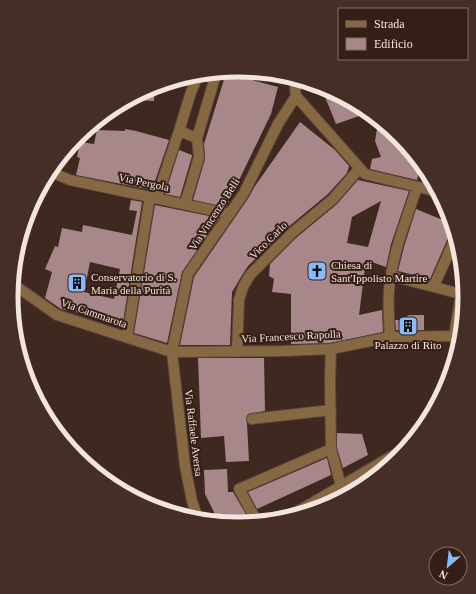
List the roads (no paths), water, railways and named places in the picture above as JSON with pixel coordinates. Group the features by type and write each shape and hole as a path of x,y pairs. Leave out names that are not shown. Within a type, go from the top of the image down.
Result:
{"street":[{"path":"185,204 199,157 197,138 215,78"},
{"path":"127,337 154,197 196,81"},
{"path":"296,84 296,96 365,174 430,190"},
{"name":"Via Vincenzo Belli","path":"172,352 188,274 244,193 278,124 296,96"},
{"path":"179,131 197,138"},
{"name":"Vico Carlo","path":"237,351 239,300 243,287 250,275 292,232 333,199 359,169"},
{"name":"Via Pergola","path":"56,174 70,180 230,214"},
{"path":"390,338 390,280 396,252 417,187"},
{"path":"434,286 452,245"},
{"path":"390,280 412,280 458,293"},
{"name":"Via Cammarota","path":"18,287 57,315 172,352"},
{"name":"Via Francesco Rapolla","path":"172,352 331,349 390,338 455,336"},
{"path":"331,349 331,450 341,486"},
{"name":"Via Raffaele Aversa","path":"172,352 185,466 196,513"},
{"path":"252,419 330,410"},
{"path":"254,517 239,489 331,450"},
{"path":"306,506 386,460"}],"place":[{"name":"Chiesa di Sant'Ippolisto Martire","path":"317,271"},
{"name":"Conservatorio di S. Maria della Purità","path":"77,283"},
{"name":"Palazzo di Rito","path":"408,326"}]}
